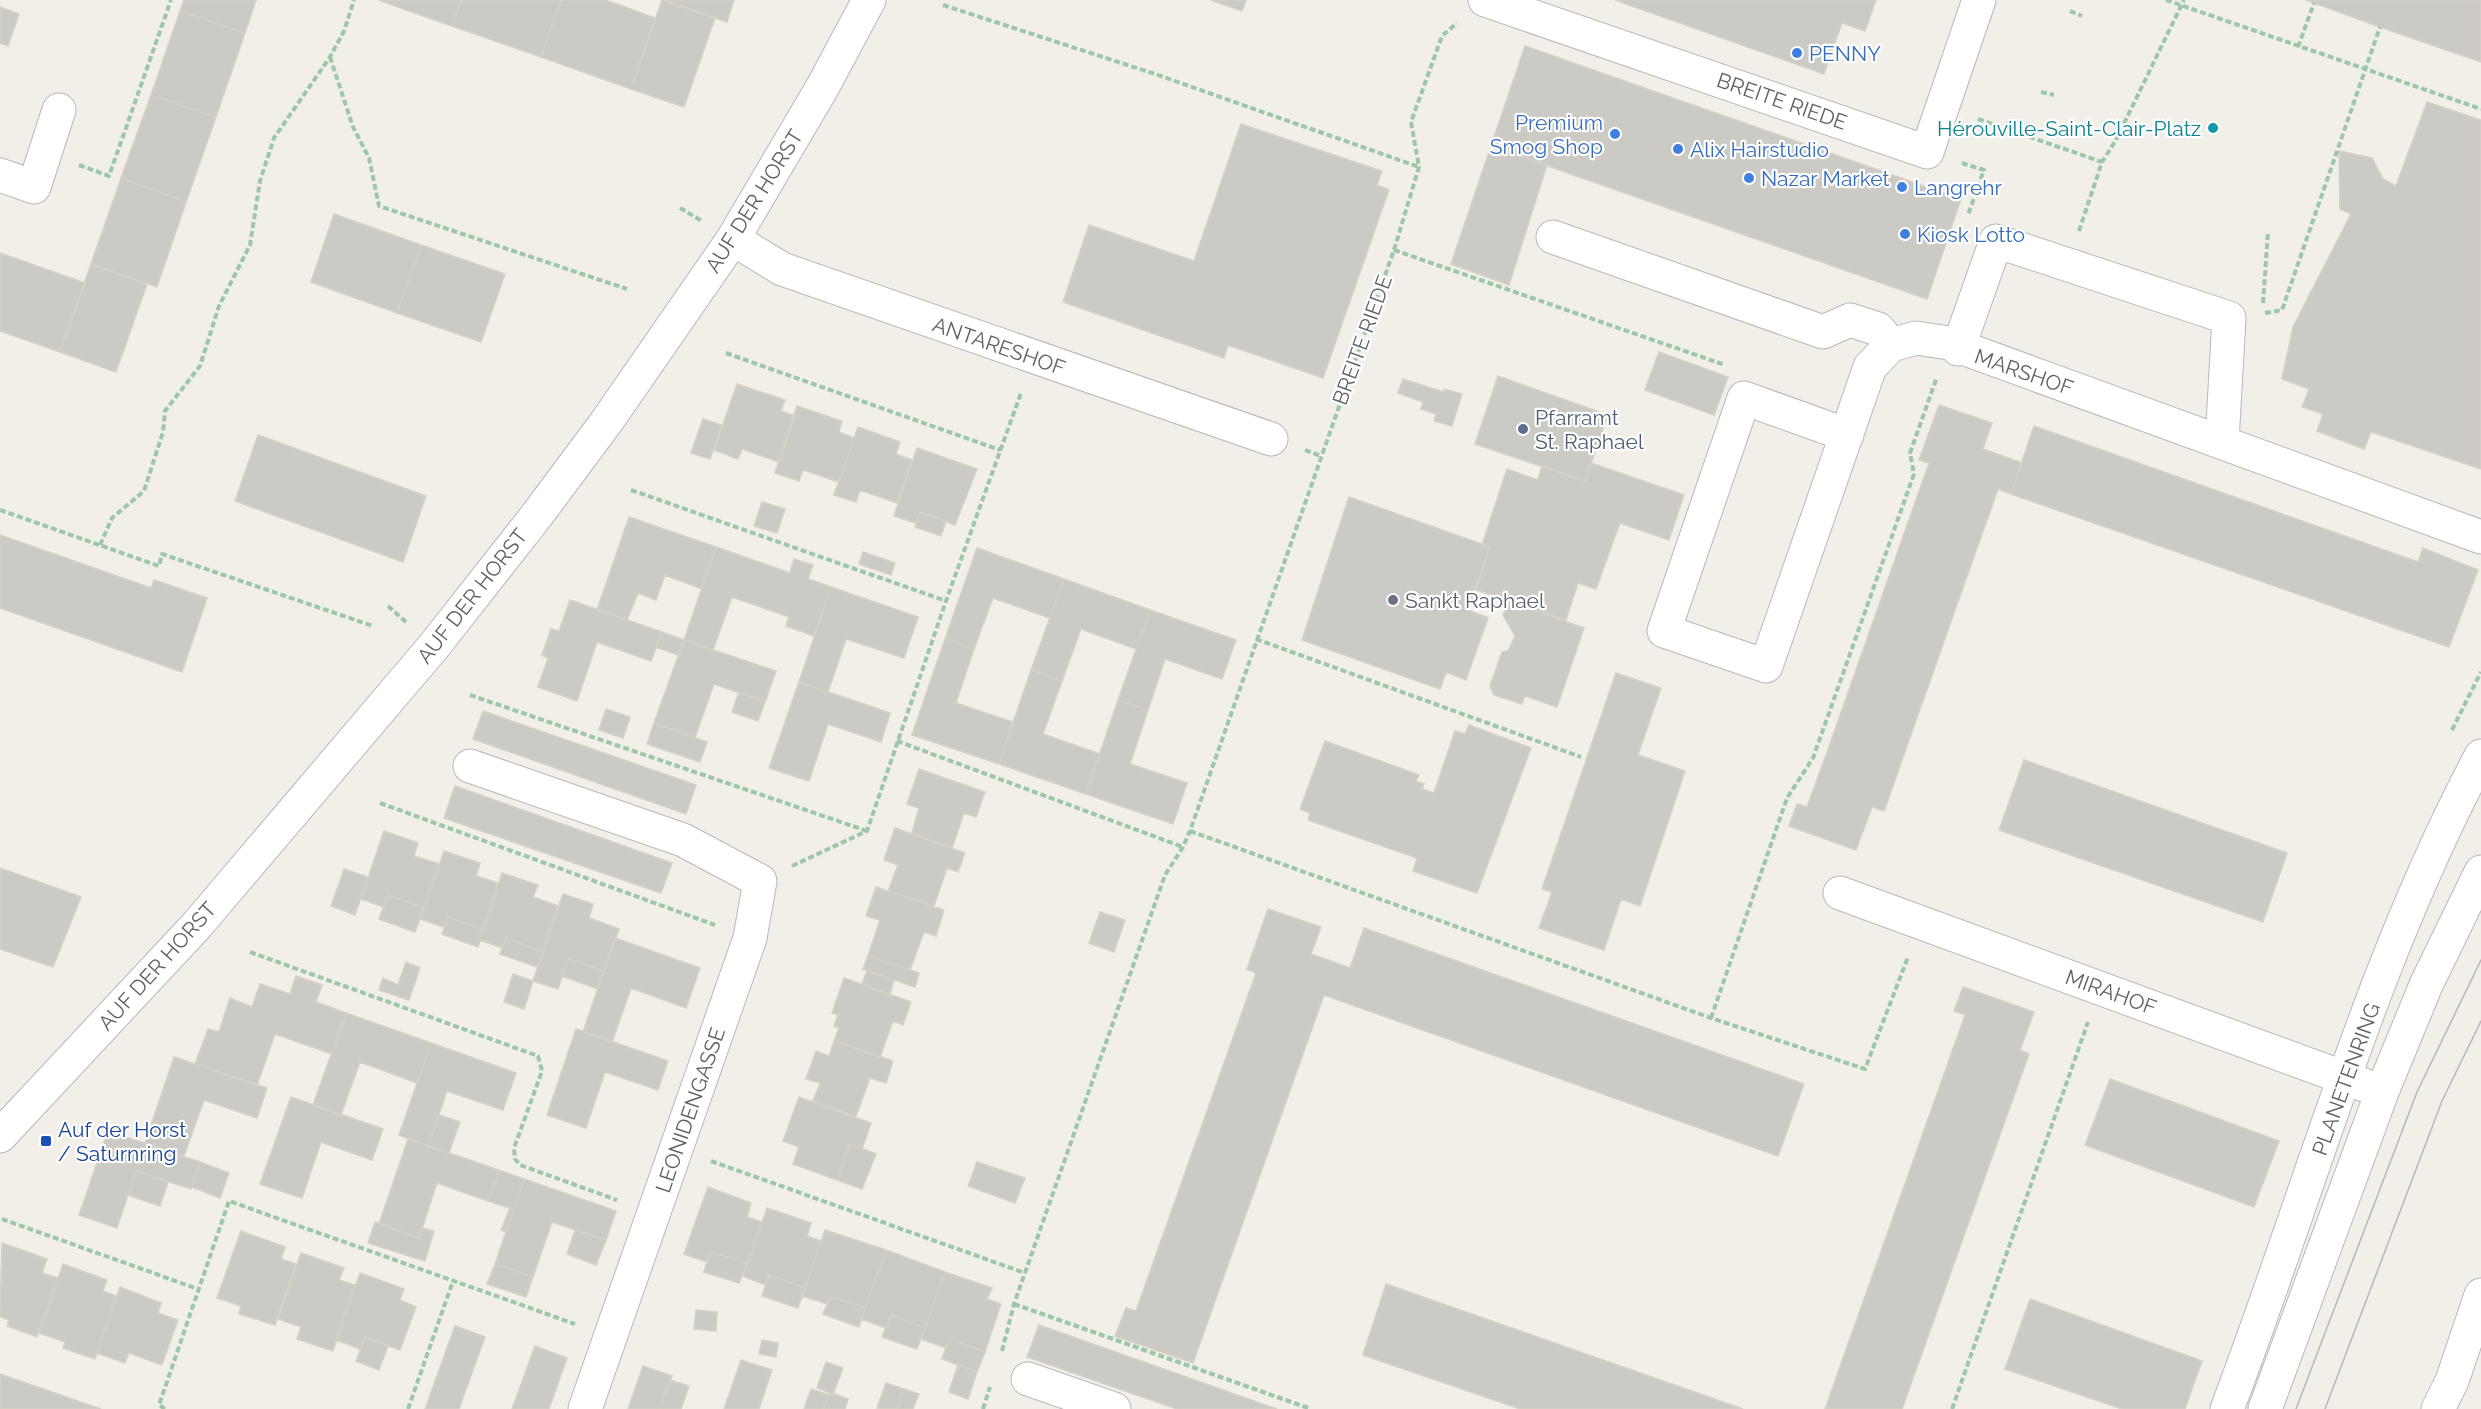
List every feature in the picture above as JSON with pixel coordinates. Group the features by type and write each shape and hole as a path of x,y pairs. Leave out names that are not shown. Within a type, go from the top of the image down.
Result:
{"street":[{"name":"AUF DER HORST","path":"0,1136 196,925 434,646 607,421 733,240 822,88 868,0"},
{"name":"BREITE RIEDE","path":"1485,0 1927,152 1979,0"},
{"path":"0,175 34,187 59,110"},
{"path":"1553,237 1823,332 1850,320 1878,329 1892,345 1870,367 1847,435 1766,666 1664,631 1744,398 1847,435"},
{"name":"ANTARESHOF","path":"733,240 782,269 1271,439"},
{"path":"1954,346 1996,241 2229,318 2222,442"},
{"name":"MARSHOF","path":"1892,345 1916,338 1954,346 2481,537"},
{"name":"PLANETENRING","path":"2227,1409 2266,1306 2345,1078 2415,894 2481,756"},
{"path":"470,766 683,840 760,881"},
{"name":"PLANETENRING","path":"2265,1409 2382,1092 2426,985 2481,872"},
{"name":"LEONIDENGASSE","path":"585,1409 750,938 760,881"},
{"name":"MIRAHOF","path":"1840,893 2382,1092"},
{"path":"2438,1409 2452,1381 2481,1295"},
{"path":"1028,1379 1114,1409"}],"path":[{"path":"45,153 109,176 171,0"},
{"path":"100,545 112,518 144,491 162,432 165,411 200,366 219,306 250,245 260,181 274,138 330,57 344,31 354,0"},
{"path":"2166,0 2481,109"},
{"path":"2067,266 2102,162 2116,140 2184,0"},
{"path":"2298,47 2314,3"},
{"path":"943,5 1163,77 1419,167"},
{"path":"2070,11 2082,16"},
{"name":"BREITE RIEDE","path":"1001,1353 1014,1304 1165,875 1183,847 1190,831 1395,250 1419,167 1411,122 1442,36 1459,22"},
{"path":"2268,232 2263,313 2282,310 2380,27"},
{"path":"330,57 353,127 369,158 380,206 627,289"},
{"path":"2041,92 2054,95"},
{"path":"1942,107 2102,162"},
{"path":"1395,250 1752,374 1744,398"},
{"path":"1711,1018 1786,798 1813,758 1914,474 1910,453 1954,346"},
{"path":"726,353 1000,450"},
{"path":"760,881 867,831 946,601 1034,358"},
{"path":"631,490 946,601"},
{"path":"0,510 159,566 162,554 373,626"},
{"path":"1256,639 1581,757"},
{"path":"470,694 867,831"},
{"path":"897,741 1183,847"},
{"path":"380,803 750,938"},
{"path":"1190,831 1711,1018 1865,1069 1921,921"},
{"path":"250,952 538,1056 542,1071 514,1148 515,1159 520,1165 654,1213"},
{"path":"1952,1409 2100,988"},
{"path":"676,1149 1025,1273"},
{"path":"165,1409 159,1405 229,1201 610,1336"},
{"path":"2,1219 198,1289"},
{"path":"408,1409 453,1281"},
{"path":"1014,1304 1311,1409"},
{"path":"983,1409 992,1381"}],"building":[{"path":"184,0 256,0 245,33 180,11"},
{"path":"378,0 461,0 452,26"},
{"path":"461,0 561,0 541,57 452,26"},
{"path":"561,0 606,0 655,18 631,89 541,57"},
{"path":"662,0 715,18 684,107 631,89"},
{"path":"665,0 734,0 727,22"},
{"path":"1210,0 1246,0 1242,11"},
{"name":"PENNY","path":"1615,0 1876,0 1865,31 1842,23 1824,74"},
{"path":"2306,0 2481,0 2481,62 2380,27"},
{"path":"0,7 19,14 8,46 0,43"},
{"path":"180,11 245,33 216,117 151,95"},
{"path":"1525,46 1961,199 1927,299 1491,146"},
{"path":"151,95 216,117 186,202 121,178"},
{"path":"2427,102 2481,120 2481,469 2371,432 2364,449 2317,431 2323,414 2302,407 2309,389 2282,379 2293,327 2351,214 2340,209 2339,151 2372,158 2383,179 2396,186"},
{"path":"1241,124 1382,171 1377,185 1389,190 1323,378 1228,345 1224,358 1063,302 1089,225 1194,261"},
{"path":"1491,146 1547,165 1509,285 1451,264"},
{"path":"121,178 186,202 157,287 91,264"},
{"path":"334,214 421,245 397,313 311,282"},
{"path":"421,245 505,274 481,342 397,313"},
{"path":"0,253 85,283 60,352 0,331"},
{"path":"91,264 147,284 116,372 60,352"},
{"path":"1659,352 1728,377 1714,415 1645,390"},
{"path":"1498,376 1608,415 1585,481 1475,444"},
{"path":"1403,379 1444,392 1444,389 1462,394 1452,426 1434,421 1436,414 1421,409 1423,402 1398,393"},
{"path":"737,384 785,400 781,411 795,416 779,462 742,449 738,459 714,450"},
{"path":"1939,405 1992,423 1983,449 2022,463 2011,494 1998,489 1884,811 1872,807 1856,850 1789,826 1797,804 1807,807 1825,758 1929,463 1919,460"},
{"path":"797,406 842,421 839,432 854,438 839,482 803,470 799,481 775,473"},
{"path":"703,419 722,425 710,459 691,453"},
{"path":"2034,426 2418,562 2423,548 2478,570 2449,647 2011,494"},
{"path":"858,427 900,442 896,454 912,460 897,503 860,490 856,502 834,495"},
{"path":"258,435 426,496 403,562 235,501"},
{"path":"917,448 977,469 955,525 920,512 916,523 894,516"},
{"path":"1591,463 1684,495 1669,540 1620,523 1596,589 1578,583 1566,620 1476,590 1490,547 1482,545 1507,469 1538,480 1542,466 1585,481"},
{"name":"Sankt Raphael","path":"1349,497 1490,547 1468,610 1488,618 1466,680 1446,672 1440,689 1302,640"},
{"path":"762,502 785,509 777,533 754,526"},
{"path":"920,512 946,521 941,536 915,527"},
{"path":"629,517 716,547 702,589 665,575 656,600 638,593 627,620 597,610"},
{"path":"0,535 151,588 154,580 207,598 182,672 0,608"},
{"path":"716,547 790,573 794,559 813,565 808,579 831,587 814,636 786,626 789,617 732,597 713,650 684,640"},
{"path":"977,548 1064,579 1050,618 993,598 974,649 945,639"},
{"path":"863,552 895,563 891,575 859,564"},
{"path":"1064,579 1150,610 1136,649 1081,629 1062,681 1031,670"},
{"path":"831,587 918,617 904,658 846,639 828,692 799,682"},
{"path":"570,600 662,632 651,661 597,642 577,701 538,687 548,658 542,655 551,629 559,631"},
{"path":"1509,601 1584,628 1557,707 1525,696 1522,704 1494,695 1490,686 1502,652 1508,651 1515,636 1503,615"},
{"path":"1150,610 1236,640 1222,679 1165,659 1148,710 1118,700"},
{"path":"662,632 684,640 678,655 656,647"},
{"path":"945,639 974,649 956,703 1013,722 999,764 912,735"},
{"path":"684,640 776,671 765,702 714,684 695,737 654,723"},
{"path":"1031,670 1062,681 1043,734 1100,754 1086,794 999,764"},
{"path":"1616,673 1661,688 1638,755 1685,771 1640,906 1621,899 1604,950 1539,928 1552,892 1542,889"},
{"path":"799,682 890,713 881,742 828,724 809,781 769,768"},
{"path":"739,692 765,702 758,721 732,712"},
{"path":"1118,700 1148,710 1130,764 1187,783 1173,824 1086,794"},
{"path":"606,709 630,717 623,738 599,730"},
{"path":"483,711 696,785 686,814 473,739"},
{"path":"654,723 707,742 700,762 647,744"},
{"path":"1469,725 1531,748 1477,893 1413,871 1417,858 1308,820 1310,813 1300,809 1325,741 1419,775 1416,781 1424,784 1422,789 1434,793 1455,731 1465,734"},
{"path":"2024,760 2287,853 2263,922 1999,830"},
{"path":"919,769 985,792 976,817 964,813 952,848 912,833 919,808 907,804"},
{"path":"455,786 672,863 661,893 444,818"},
{"path":"895,828 965,853 958,872 947,868 934,906 888,891 898,865 884,860"},
{"path":"384,831 418,843 414,856 439,864 424,908 388,895 384,907 361,899"},
{"path":"444,851 480,863 476,876 498,883 483,930 448,917 444,927 420,919"},
{"path":"0,868 81,897 53,967 0,949"},
{"path":"344,869 368,877 355,915 331,906"},
{"path":"502,873 538,885 533,897 558,906 543,952 506,938 502,948 480,940"},
{"path":"876,887 944,910 936,936 924,932 910,970 868,956 880,920 866,916"},
{"path":"563,894 593,904 589,918 619,929 604,971 568,959 558,989 533,981"},
{"path":"388,895 424,908 415,932 379,919"},
{"path":"1268,909 1321,927 1311,954 1350,968 1364,928 1804,1084 1778,1156 1324,995 1193,1363 1115,1336 1126,1308 1136,1311 1256,973 1247,969"},
{"path":"1100,912 1125,920 1114,952 1089,943"},
{"path":"448,917 483,930 478,947 442,934"},
{"path":"506,938 543,952 537,967 500,954"},
{"path":"615,938 700,968 686,1008 631,988 612,1042 583,1032"},
{"path":"868,956 919,973 915,987 863,969"},
{"path":"568,959 604,971 598,989 562,976"},
{"path":"406,962 420,968 409,1000 379,990 383,978 398,985"},
{"path":"867,971 894,980 890,995 862,985"},
{"path":"513,974 533,981 524,1009 504,1002"},
{"path":"296,976 322,985 316,1002 346,1013 332,1054 275,1034 257,1085 195,1064 208,1029 219,1032 230,998 252,1007 260,984 290,994"},
{"path":"844,978 911,1002 903,1025 893,1021 880,1057 834,1041 839,1028 834,1026 838,1015 832,1013"},
{"path":"1963,987 2034,1012 2020,1050 2029,1054 1902,1409 1825,1409 1965,1015 1954,1011"},
{"path":"346,1013 431,1043 417,1083 360,1062 341,1115 313,1105"},
{"path":"576,1029 668,1061 658,1090 605,1072 586,1128 547,1115"},
{"path":"834,1041 893,1061 886,1083 870,1078 856,1116 813,1101 820,1083 806,1079 816,1051 829,1056"},
{"path":"431,1043 516,1073 503,1110 447,1091 428,1146 399,1135"},
{"path":"174,1057 267,1088 257,1118 204,1100 184,1156 145,1143"},
{"path":"2110,1079 2279,1141 2254,1207 2085,1145"},
{"path":"291,1097 383,1129 372,1160 321,1142 302,1198 260,1184"},
{"path":"799,1097 871,1123 862,1149 850,1144 837,1180 793,1164 799,1147 783,1141"},
{"path":"439,1115 460,1122 449,1153 428,1146"},
{"path":"108,1131 200,1162 191,1189 136,1171 117,1228 79,1215"},
{"path":"408,1139 499,1170 488,1201 437,1183 419,1238 379,1224"},
{"path":"850,1144 876,1154 862,1189 837,1180"},
{"path":"200,1162 229,1173 220,1198 192,1187"},
{"path":"977,1162 1025,1178 1015,1203 968,1186"},
{"path":"499,1170 524,1179 506,1232 501,1230 510,1208 488,1201"},
{"path":"136,1171 168,1182 160,1206 128,1195"},
{"path":"524,1179 616,1211 606,1240 552,1222 533,1277 495,1264"},
{"path":"708,1187 751,1203 747,1217 762,1222 747,1264 710,1251 707,1262 684,1254"},
{"path":"767,1208 811,1223 807,1236 821,1241 805,1288 769,1275 766,1285 743,1276"},
{"path":"375,1222 419,1238 422,1228 434,1231 425,1261 368,1243"},
{"path":"575,1230 606,1240 596,1265 567,1254"},
{"path":"825,1230 886,1250 865,1308 831,1296 827,1304 802,1296"},
{"path":"241,1231 285,1247 281,1259 296,1264 275,1325 239,1314 241,1306 217,1298"},
{"path":"2,1243 47,1259 42,1273 58,1278 37,1337 7,1326 9,1320 0,1317"},
{"path":"886,1250 945,1272 925,1328 891,1315 886,1328 861,1319"},
{"path":"710,1251 747,1264 739,1283 704,1272"},
{"path":"301,1253 344,1268 339,1280 355,1285 333,1351 297,1339 301,1327 278,1319"},
{"path":"63,1264 107,1280 103,1291 117,1296 95,1359 63,1348 65,1342 39,1333"},
{"path":"495,1264 533,1277 526,1297 487,1284"},
{"path":"945,1272 992,1288 987,1299 1001,1304 985,1352 949,1339 946,1348 921,1339"},
{"path":"360,1273 404,1289 400,1300 416,1307 400,1350 365,1337 360,1349 336,1340"},
{"path":"769,1275 805,1288 798,1308 762,1296"},
{"path":"1386,1284 1743,1409 1520,1409 1363,1355"},
{"path":"120,1287 161,1303 158,1313 178,1320 162,1365 129,1353 125,1363 97,1353"},
{"path":"831,1296 865,1308 859,1327 823,1314"},
{"path":"2030,1299 2202,1361 2185,1409 2122,1409 2005,1369"},
{"path":"696,1310 717,1312 716,1331 694,1329"},
{"path":"891,1315 925,1328 917,1349 882,1337"},
{"path":"1039,1325 1277,1409 1177,1409 1027,1357"},
{"path":"455,1326 485,1337 459,1409 425,1409"},
{"path":"365,1337 388,1346 379,1370 356,1361"},
{"path":"949,1339 985,1352 977,1372 942,1359"},
{"path":"762,1340 778,1343 776,1357 759,1354"},
{"path":"535,1346 567,1358 549,1409 512,1409"},
{"path":"741,1360 772,1370 759,1409 724,1409"},
{"path":"826,1362 843,1368 833,1394 817,1388"},
{"path":"958,1365 977,1372 968,1399 949,1392"},
{"path":"643,1366 672,1376 660,1409 628,1409"},
{"path":"0,1374 101,1409 0,1409"},
{"path":"670,1380 689,1386 681,1409 660,1409"},
{"path":"886,1383 904,1389 897,1409 877,1408"},
{"path":"811,1389 829,1395 823,1409 804,1409"},
{"path":"904,1389 919,1394 913,1409 897,1409"},
{"path":"830,1392 848,1399 845,1409 823,1409"}],"tram line":[{"path":"2296,1409 2417,1092 2481,960"},
{"path":"2325,1409 2442,1101 2481,1021"}],"place":[{"name":"PENNY","path":"1797,53"},
{"name":"Hérouville-Saint-Clair-Platz","path":"2213,128"},
{"name":"Premium Smog Shop","path":"1615,134"},
{"name":"Alix Hairstudio","path":"1678,149"},
{"name":"Nazar Market","path":"1749,178"},
{"name":"Langrehr","path":"1902,187"},
{"name":"Kiosk Lotto","path":"1905,234"},
{"name":"Pfarramt St. Raphael","path":"1523,429"},
{"name":"Sankt Raphael","path":"1393,600"},
{"name":"Auf der Horst / Saturnring","path":"46,1141"}]}
